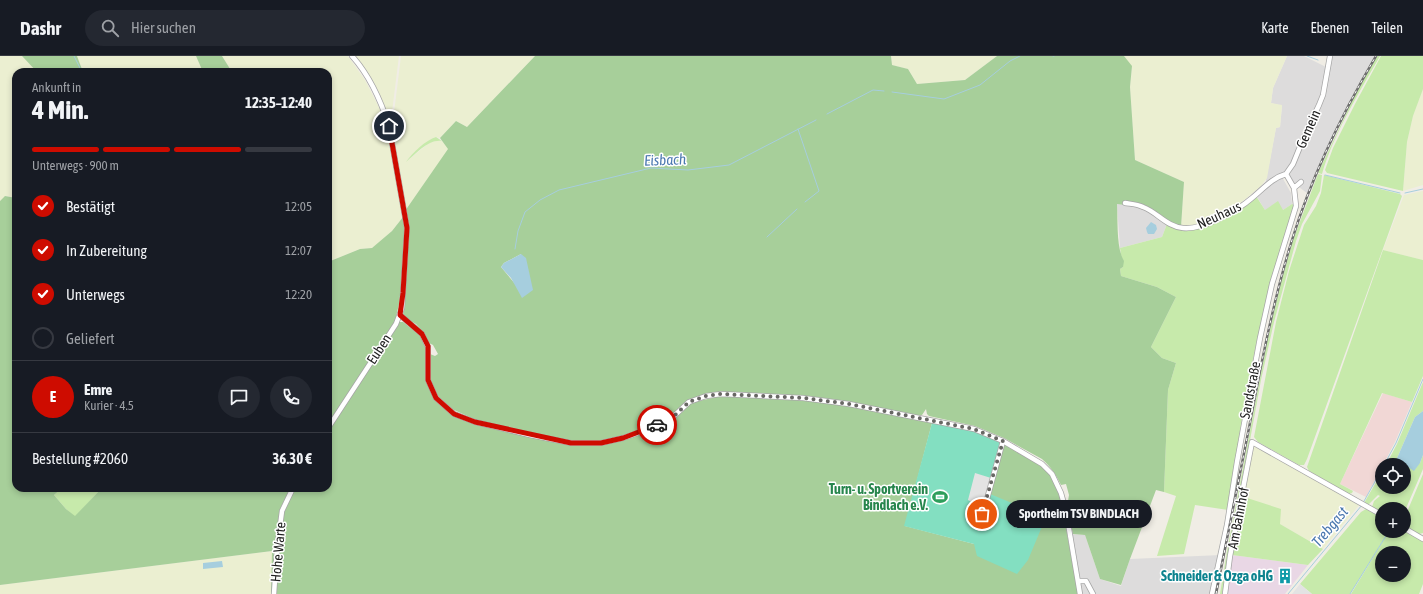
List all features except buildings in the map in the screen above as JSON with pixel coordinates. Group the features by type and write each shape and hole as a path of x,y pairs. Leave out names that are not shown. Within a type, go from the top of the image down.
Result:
{"street":[{"name":"Euben","path":"332,422 396,324 400,315 403,293 407,228 389,126 384,111 369,80 352,56"},
{"name":"Gemein","path":"1286,174 1293,164 1319,106 1323,95 1330,56"},
{"path":"1286,174 1294,188 1301,182"},
{"name":"Neuhaus","path":"1125,203 1142,206 1174,227 1185,229 1194,228 1214,220 1251,200 1276,178 1286,174"},
{"name":"Sandstraße","path":"1212,594 1227,525 1238,454 1260,338 1272,284 1296,206 1294,188"},
{"path":"400,315 422,334 428,346 428,380 436,398 454,414 475,422 530,435 571,443 601,443 623,438 652,428 674,416 689,402 706,396 721,394 804,398 849,404 974,429 1003,441 1042,464 1052,474 1062,493 1080,594"},
{"path":"979,528 1003,441"},
{"name":"Am Bahnhof","path":"1225,594 1230,556 1252,442 1375,511"},
{"name":"Hohe Warte","path":"274,594 277,549 282,510 290,492"},
{"path":"1411,532 1423,539"},
{"path":"1078,581 1086,581 1093,594"}],"shaded area":[{"path":"1287,56 1304,56 1326,67 1321,94 1302,136 1292,163 1286,172 1265,185 1276,128 1280,127 1282,106 1271,103 1273,88"},
{"path":"1331,56 1375,56 1352,96 1307,193 1296,185 1290,177 1290,174 1320,106"},
{"path":"1282,177 1291,193 1292,204 1283,210 1265,210 1257,197 1272,183"},
{"path":"1117,204 1142,207 1167,224 1162,237 1120,248"},
{"path":"1383,393 1412,402 1387,458 1375,458 1375,480 1366,497 1340,484"},
{"path":"975,473 991,478 983,505 968,500"},
{"path":"1069,534 1085,535 1100,579 1121,586 1130,559 1221,555 1213,594 1078,594"},
{"name":"Schneider & Ozga oHG","path":"1232,555 1308,565 1285,594 1227,594"},
{"name":"Schneider & Ozga oHG","path":"1300,584 1312,594 1292,594"}],"green space":[{"path":"0,56 22,56 33,68 12,68 12,197 6,196 0,201"},
{"path":"22,56 77,56 82,68 33,68"},
{"path":"77,56 196,56 201,68 82,68"},
{"path":"196,56 222,56 230,68 201,68"},
{"path":"222,56 348,56 365,80 381,111 390,147 403,215 392,231 372,248 360,249 332,260 332,68 230,68"},
{"path":"354,56 399,56 391,120 389,122"},
{"path":"401,56 535,56 467,127 456,121 440,138 436,137 431,139 409,158 407,161 429,143 437,140 442,141 449,149 405,211 391,125 393,121"},
{"path":"535,56 891,56 892,65 908,69 917,84 965,80 997,56 1124,56 1132,66 1130,87 1135,160 1184,182 1181,227 1175,226 1148,208 1117,204 1119,241 1121,255 1124,261 1123,267 1120,269 1121,276 1157,287 1176,297 1151,347 1162,358 1176,363 1168,390 1164,492 1156,490 1121,585 1100,579 1085,535 1073,534 1067,507 1069,495 1066,484 1061,485 1053,471 1042,459 1004,438 975,426 929,416 926,409 922,415 910,415 849,403 706,395 688,400 673,414 651,426 622,436 600,441 571,441 476,420 452,409 438,396 430,379 430,354 435,356 438,354 433,345 429,343 424,333 416,324 405,318 403,315 409,229 405,211 448,149 440,138 456,121 467,127","holes":["521,254 516,285 501,267 504,263"]},
{"path":"891,56 997,56 965,80 917,84 908,69 892,65"},
{"path":"1124,56 1287,56 1273,88 1271,103 1282,105 1280,127 1276,128 1267,178 1261,186 1243,201 1214,220 1201,225 1181,227 1184,182 1135,160 1130,87 1132,67"},
{"path":"1377,56 1380,56 1340,129 1322,174 1318,173 1354,97"},
{"path":"1381,56 1423,56 1423,89 1413,116 1407,142 1403,191 1327,173 1325,170 1333,148"},
{"path":"1423,88 1423,185 1403,191 1407,142 1413,116"},
{"path":"436,137 442,141 432,142 418,151 406,162 420,147"},
{"path":"1318,174 1322,175 1320,191 1302,224 1296,241 1274,322 1261,380 1222,594 1220,594 1267,342 1280,286 1293,240"},
{"path":"1324,175 1400,194 1402,196 1307,459 1304,465 1299,465 1258,442 1254,437 1276,322 1289,271 1304,225 1316,206 1321,193"},
{"path":"1423,191 1423,260 1383,250 1404,195"},
{"path":"5,196 12,197 12,492 57,492 54,495 66,509 75,516 98,492 289,492 281,507 279,516 275,549 273,594 271,594 272,551 0,585 0,201"},
{"path":"1256,196 1265,210 1278,201 1283,210 1292,204 1294,205 1258,336 1246,392 1228,510 1195,505 1184,554 1157,556 1176,496 1164,492 1168,390 1176,363 1162,358 1151,347 1176,297 1157,287 1121,276 1120,269 1123,267 1120,248 1162,237 1167,224 1174,228 1202,226"},
{"path":"403,217 406,245 399,304 394,325 332,420 332,260 360,249 372,248 392,231"},
{"path":"1383,250 1423,260 1423,376 1412,402 1382,393 1340,484 1353,491 1349,494 1309,471 1307,467"},
{"path":"399,322 403,322 421,336 426,347 426,380 435,399 450,412 475,423 572,445 623,440 653,430 675,417 690,403 721,396 804,400 849,406 932,423 905,526 974,544 1004,446 1006,445 1042,466 1050,475 1060,494 1078,594 276,594 283,510 292,492 332,492 332,424"},
{"path":"1423,382 1423,411 1415,417 1397,458 1390,458"},
{"name":"Turn- u. Sportverein Bindlach e.V.","path":"932,423 974,431 999,441 1000,445 991,478 968,500 986,506 990,494 1046,517 1028,560 1017,574 977,556 974,544 904,526"},
{"path":"1254,446 1360,504 1323,549 1280,524 1244,497 1252,448"},
{"path":"1423,455 1423,469 1409,502 1375,502 1375,509 1372,507 1374,501 1380,496 1378,495 1368,505 1364,503 1375,484 1375,494 1411,494 1411,466 1420,463"},
{"path":"1423,474 1423,533 1419,534 1411,530 1411,502"},
{"path":"57,492 98,492 75,517 54,495"},
{"path":"1244,497 1281,509 1280,524 1323,549 1308,565 1232,555"},
{"path":"1366,509 1375,514 1375,538 1385,538 1380,546 1375,546 1375,554 1350,594 1312,594 1300,584 1361,512"},
{"path":"1411,534 1423,541 1423,584 1419,594 1351,594 1375,554 1375,582 1411,582 1411,546 1380,546 1385,538 1411,538"},
{"path":"273,551 271,594 0,594 0,585"}],"water":[{"path":"1151,222 1156,225 1157,229 1154,234 1148,234 1146,228"},
{"path":"521,254 526,258 533,290 522,298 511,278 501,267 504,263"},
{"path":"1423,411 1423,455 1420,463 1414,471 1411,469 1411,458 1397,458 1415,417"},
{"path":"222,561 223,567 203,569 203,563"}],"waterway":[{"path":"74,56 80,68"},
{"name":"Eisbach","path":"892,92 944,99 980,85 1010,61 1020,56"},
{"path":"1307,56 1318,60"},
{"name":"Eisbach","path":"827,114 873,90 884,91"},
{"name":"Eisbach","path":"515,249 518,231 525,212 540,200 559,190 651,168 688,170 729,165 816,120"},
{"path":"798,129 819,191 805,202"},
{"path":"1325,175 1400,193"},
{"path":"1405,193 1423,189"},
{"path":"767,237 797,209"},
{"name":"Trebgast","path":"1388,458 1396,443 1423,379"},
{"name":"Trebgast","path":"1363,503 1375,482"},
{"name":"Trebgast","path":"1288,594 1362,505"},
{"path":"1350,594 1385,538"}],"railway":[{"path":"1216,594 1268,333 1285,263 1300,216 1318,169 1351,100 1376,56"}],"way so far":[{"path":"657,425 674,416 689,402 706,396 721,394 804,398 849,404 974,429 1003,441 982,514"}],"place":[{"name":"Turn- u. Sportverein Bindlach e.V.","path":"940,497"},
{"name":"Sportheim TSV BINDLACH","path":"982,514"},
{"name":"Schneider & Ozga oHG","path":"1285,576"}],"route":[{"path":"389,126 407,228 402,308 400,315 422,334 428,346 428,380 436,398 454,414 475,422 571,443 601,443 623,438 657,425"}]}
